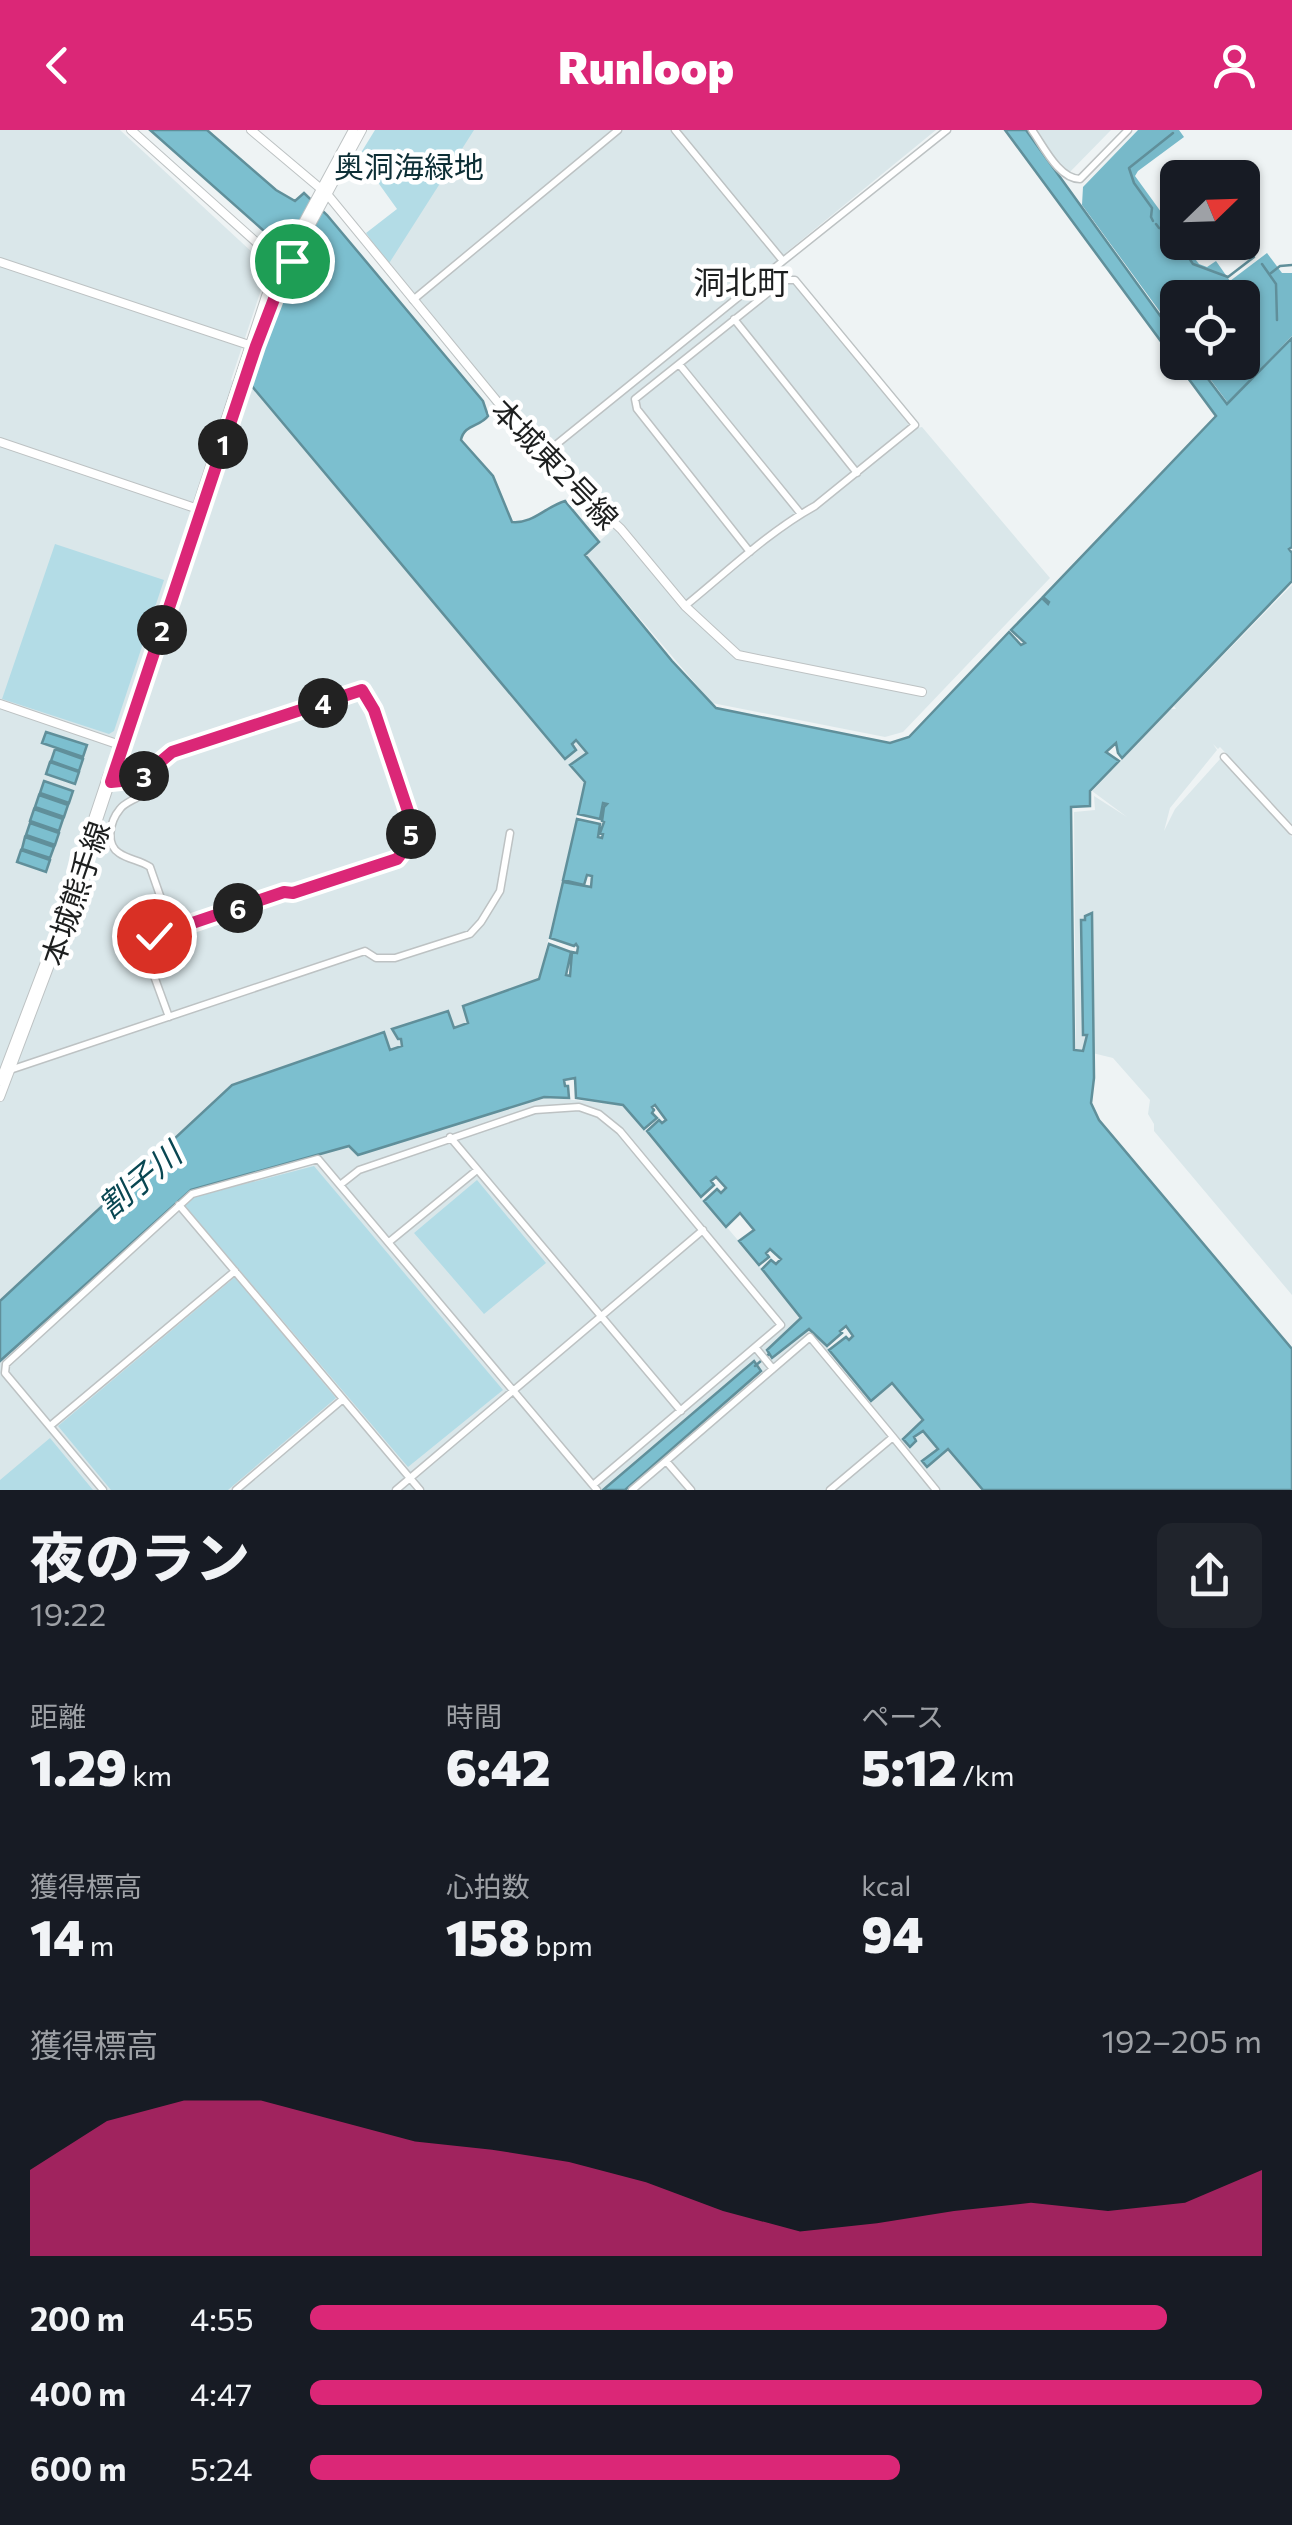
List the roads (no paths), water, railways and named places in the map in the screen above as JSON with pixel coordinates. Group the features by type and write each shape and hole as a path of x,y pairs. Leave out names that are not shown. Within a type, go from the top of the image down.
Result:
{"main road":[{"path":"130,130 286,263"},
{"name":"本城東2号線","path":"251,130 324,191 542,456 621,529 685,606 738,655 922,692"},
{"name":"本城熊手線","path":"199,509 249,345 353,130"},
{"name":"本城熊手線","path":"324,191 362,130"},
{"path":"0,262 249,345"},
{"name":"本城熊手線","path":"0,1097 286,263"},
{"path":"0,442 199,509"},
{"path":"0,704 120,745"},
{"name":"本城熊手線","path":"0,1080 51,962 120,745"}],"street":[{"path":"412,300 618,130"},
{"path":"675,130 784,261"},
{"path":"542,456 947,130"},
{"path":"1032,130 1066,176 1075,181 1128,130"},
{"path":"685,606 915,425 795,280 784,280 635,400 637,409 750,552"},
{"path":"734,319 857,473"},
{"path":"679,364 801,514"},
{"path":"111,782 140,779 172,752 362,690 374,710 413,826 408,845 397,859 154,936 146,946 146,954 168,1018"},
{"path":"1224,757 1292,831"},
{"path":"140,779 140,795 118,811 110,845 120,855 150,867 172,930"},
{"path":"7,1070 365,951 376,958 395,958 470,934 500,891 510,833"},
{"path":"104,1490 4,1373 6,1364 192,1194 318,1160 595,1488 781,1324 620,1132 600,1114 579,1107 534,1110 450,1137 358,1170 340,1185"},
{"path":"450,1137 681,1411"},
{"path":"389,1242 477,1170"},
{"path":"179,1204 420,1490"},
{"path":"396,1490 703,1230"},
{"path":"50,1426 235,1271"},
{"path":"632,1490 810,1337 936,1490"},
{"path":"755,1347 773,1369"},
{"path":"236,1490 343,1399"},
{"path":"830,1490 893,1436"},
{"path":"666,1461 691,1490"}],"water":[{"name":"割子川","path":"150,130 207,130 276,190 295,201 304,193 327,215 483,401 488,416 465,431 461,440 493,476 512,522 526,520 565,501 599,542 585,555 716,708 890,743 909,737 1009,632 1021,645 1025,643 1011,630 1042,598 1048,604 1043,597 1216,416 1189,380 1209,380 1227,404 1251,380 1260,380 1260,370 1292,338 1292,581 1122,758 1116,743 1106,752 1119,761 1090,791 1090,806 1071,807 1074,1050 1083,1051 1087,1035 1083,1035 1081,920 1092,913 1091,1103 1099,1120 1292,1349 1292,1490 983,1490 948,1449 927,1467 922,1461 938,1449 923,1431 914,1437 916,1441 910,1447 903,1439 923,1420 892,1383 871,1401 829,1350 853,1336 846,1326 827,1346 809,1329 772,1358 767,1350 801,1318 762,1269 771,1260 776,1264 781,1259 770,1249 766,1253 769,1257 759,1265 739,1241 754,1230 740,1213 726,1227 704,1201 717,1189 721,1193 726,1188 716,1177 711,1181 714,1185 701,1197 647,1131 659,1120 666,1120 655,1105 652,1113 657,1118 644,1129 623,1105 576,1098 575,1078 564,1080 569,1098 544,1097 358,1155 349,1146 191,1190 0,1361 0,1301 232,1085 384,1032 390,1050 402,1046 392,1029 448,1011 454,1028 468,1023 463,1006 539,979 549,944 571,952 566,975 570,976 572,952 577,953 576,944 550,938 563,882 591,887 592,876 587,875 584,885 563,880 577,819 600,824 598,837 603,834 600,833 607,804 603,803 600,819 578,814 585,782 570,765 587,753 576,740 572,744 576,750 565,759 251,385 278,306 301,268"},
{"path":"1005,130 1026,130 1160,315 1160,340"},
{"path":"46,732 87,745 83,757 42,743"},
{"path":"55,749 83,759 79,771 51,761"},
{"path":"50,762 79,772 75,784 46,774"},
{"path":"44,781 73,791 69,803 40,793"},
{"path":"39,795 68,805 64,817 35,807"},
{"path":"34,809 63,819 59,831 30,821"},
{"path":"30,823 59,833 55,845 26,835"},
{"path":"25,837 54,847 50,858 22,849"},
{"path":"21,850 50,860 46,872 17,862"},
{"path":"754,1361 761,1371 625,1490 603,1490"}],"waterway":[{"path":"1153,221 1152,208 1134,183 1129,168 1173,133"},
{"path":"1156,224 1160,228"},
{"path":"1190,260 1228,277 1250,260"},
{"path":"1262,264 1276,284 1277,320"},
{"path":"1271,273 1280,266 1292,265"},
{"path":"755,1366 769,1354"}],"district":[{"name":"洞北町","path":"741,281"}],"park label":[{"name":"奥洞海緑地","path":"409,165"}]}
